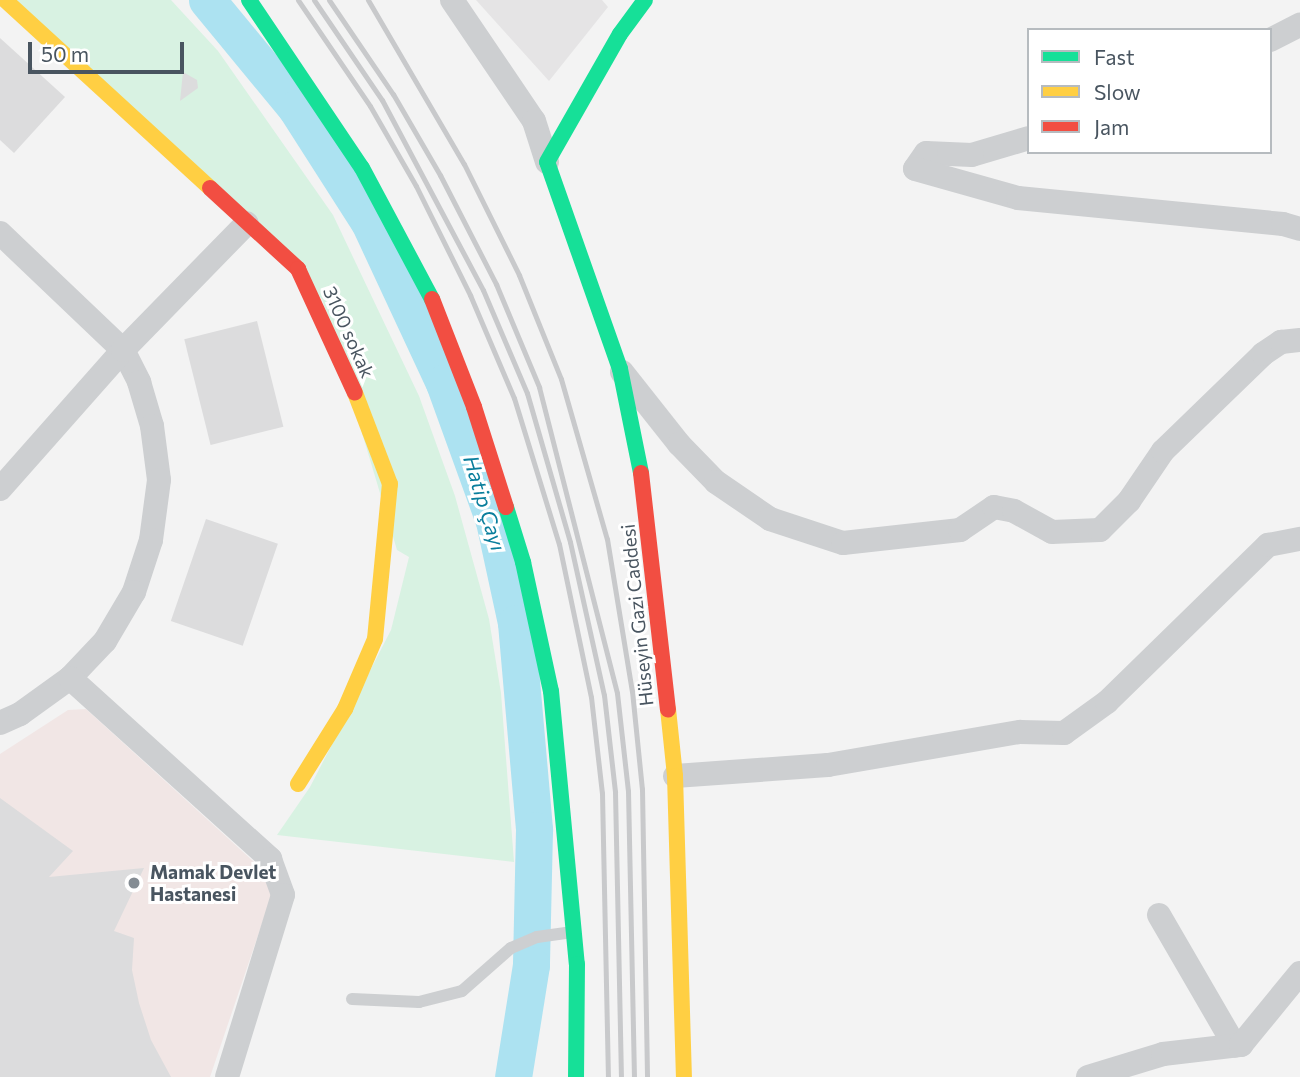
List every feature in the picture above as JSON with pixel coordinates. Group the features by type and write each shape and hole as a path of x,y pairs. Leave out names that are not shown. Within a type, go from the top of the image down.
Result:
{"street":[{"name":"3100 sokak","path":"5,0 298,269 378,445 390,484 374,639 345,709 298,784"},
{"path":"249,0 362,168 426,284 474,407 523,562 551,691 575,932 576,1077"},
{"path":"452,0 534,121 547,162"},
{"path":"547,162 637,5"},
{"path":"1272,39 1300,25"},
{"path":"1027,139 972,155 926,153 915,169 1018,198 1283,224 1300,229"},
{"name":"Hüseyin Gazi Caddesi","path":"547,162 620,369 646,505 676,776 684,1077"},
{"path":"0,489 123,350 247,223"},
{"path":"0,233 123,350 139,382 152,426 159,480 151,540 134,593 105,641 70,678 20,714 0,723"},
{"path":"620,369 680,444 716,482 770,519 843,543 960,530 994,507 1014,511 1052,532 1100,530 1129,502 1163,451 1263,354 1281,342 1300,340"},
{"path":"676,776 828,765 1020,732 1064,733 1107,702 1207,609 1259,552 1268,545 1300,539"},
{"path":"70,678 270,859 283,895 227,1077"},
{"path":"1159,915 1236,1046"},
{"path":"1088,1077 1163,1054 1241,1045 1300,973"}],"lane":[{"path":"352,999 419,1002 462,991 511,948 537,937 575,932"}],"shaded area":[{"path":"476,0 602,0 608,7 549,81"},
{"name":"Mamak Devlet Hastanesi","path":"86,709 264,871 272,894 210,1077 0,1077 0,754 68,710"}],"green space":[{"path":"16,0 171,0 218,51 333,215 419,396 455,496 489,619 501,693 514,862 277,835 310,787 391,630 409,557 397,550 322,299"}],"building":[{"path":"0,38 65,97 14,153 0,140"},
{"path":"183,72 197,80 198,88 180,101"},
{"path":"257,321 283,427 211,445 184,339"},
{"path":"206,519 278,544 243,646 171,621"},
{"name":"Mamak Devlet Hastanesi","path":"0,798 73,851 49,877 144,868 114,931 134,938 132,970 139,1003 151,1040 171,1077 0,1077"}],"waterway":[{"name":"Hatip Çayı","path":"207,0 296,108 369,222 444,383 494,521 516,623 534,830 531,965 513,1077"}],"railway":[{"path":"298,0 370,106 416,186 470,295 514,398 559,544 591,697 602,793 608,1077"},
{"path":"314,0 382,100 483,290 527,393 570,542 604,695 615,792 621,1077"},
{"path":"329,0 393,94 440,175 496,284 539,387 617,693 628,791 634,1077"},
{"path":"368,0 464,164 519,275 561,379 607,539 632,691 642,789 647,1077"}],"traffic: fast":[{"path":"249,0 362,168 432,299"},
{"path":"641,473 620,369 547,162 620,34 645,0"},
{"path":"506,507 523,562 551,691 577,964 576,1077"}],"traffic: slow":[{"path":"5,0 210,188"},
{"path":"298,784 345,709 375,639 390,484 355,393"},
{"path":"668,709 675,776 684,1077"}],"traffic: jam":[{"path":"210,188 298,269 355,393"},
{"path":"432,299 474,407 506,507"},
{"path":"641,473 668,709"}],"place":[{"name":"Mamak Devlet Hastanesi","path":"134,883"}]}
